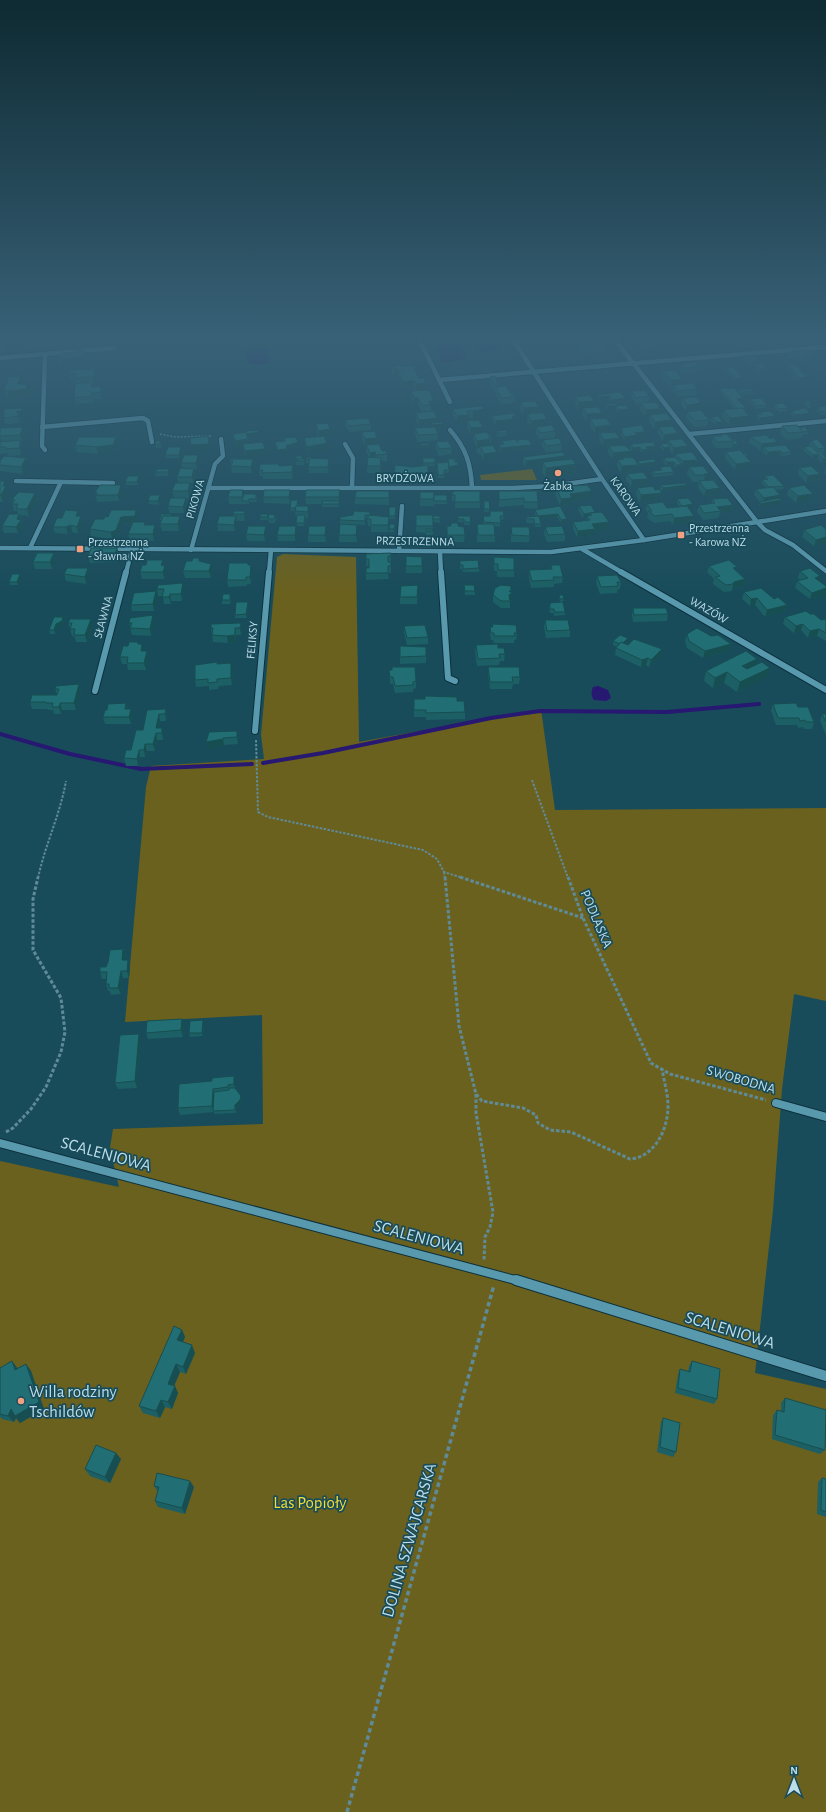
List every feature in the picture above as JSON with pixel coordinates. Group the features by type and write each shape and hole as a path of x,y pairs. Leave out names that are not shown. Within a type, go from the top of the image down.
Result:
{"street":[{"path":"45,450 42,446 42,427 58,426"},
{"path":"149,426 152,442"},
{"name":"KAROWA","path":"568,426 602,479 644,540"},
{"path":"683,426 757,522 765,530 793,545 826,570"},
{"path":"690,434 778,426"},
{"path":"450,430 463,444 468,456 471,468 472,488"},
{"name":"PIKOWA","path":"191,550 215,464 222,456 222,440"},
{"path":"345,444 353,458 352,488"},
{"name":"BRYDŻOWA","path":"208,488 542,487 602,479"},
{"path":"16,481 113,483"},
{"path":"30,548 61,482"},
{"path":"399,551 402,506"},
{"name":"PRZESTRZENNA","path":"0,548 551,552 644,540 826,511"},
{"name":"SŁAWNA","path":"95,691 132,549"},
{"name":"WAZÓW","path":"582,549 826,690"},
{"name":"FELIKSY","path":"255,731 270,550"},
{"path":"440,552 448,678 456,682"},
{"name":"SWOBODNA","path":"776,1103 826,1117"},
{"name":"SCALENIOWA","path":"0,1143 496,1274 826,1376"}],"path":[{"path":"150,431 175,437 210,436 222,440"},
{"path":"255,731 258,812 268,817 423,850 437,858 444,872 459,1026 476,1094 476,1114 493,1212 490,1227 485,1237 483,1271"},
{"name":"PODLASKA","path":"532,780 584,918 651,1063"},
{"path":"0,1136 13,1128 31,1109 46,1087 62,1052 65,1032 61,998 33,950 33,899 42,860 62,804 66,781"},
{"path":"444,872 584,918"},
{"name":"SWOBODNA","path":"651,1063 670,1074 776,1103"},
{"path":"476,1094 482,1101 522,1108 536,1115 538,1123 550,1130 571,1132 630,1158 640,1158 650,1153 668,1118 668,1102 662,1069"},
{"name":"DOLINA SZWAJCARSKA","path":"346,1812 496,1274"}],"green space":[{"path":"532,469 537,480 481,480 480,475"},
{"name":"Las Popioły","path":"283,554 356,557 359,742 541,709 555,810 826,808 826,1001 794,994 782,1089 773,1210 755,1373 826,1389 826,1812 0,1812 0,1161 119,1187 110,1148 113,1129 263,1124 262,1015 125,1022 146,787 151,766 264,759 261,735 277,557"}],"shaded area":[{"path":"598,686 608,690 611,698 606,701 594,700 592,689 593,687"}],"building":[{"path":"316,426 329,426 330,429 318,431"},
{"path":"470,426 482,426 483,427 471,428"},
{"path":"552,426 555,431 540,433 536,427"},
{"path":"642,426 645,432 635,433 637,435 625,437 621,431 623,431 621,428"},
{"path":"672,426 678,433 664,435 659,427"},
{"path":"782,426 797,426 803,432 788,433"},
{"path":"23,427 20,435 0,436 0,428"},
{"path":"435,427 438,434 418,435 415,428"},
{"path":"805,427 808,431 803,432 800,428"},
{"path":"258,430 259,432 247,434 246,431"},
{"path":"506,430 507,433 498,433 497,431"},
{"path":"375,431 377,438 365,439 362,432"},
{"path":"246,432 248,439 235,441 233,434"},
{"path":"486,432 492,437 488,437 490,439 477,441 474,434"},
{"path":"615,432 620,438 604,440 600,433"},
{"path":"721,434 727,434 733,441 717,442 713,436 722,436"},
{"path":"766,435 769,438 774,438 777,442 762,444 750,437"},
{"path":"208,436 209,444 191,445 190,438"},
{"path":"324,436 327,443 307,447 304,438"},
{"path":"79,437 116,437 113,445 96,447 75,445"},
{"path":"296,437 298,442 286,446 287,449 277,450 275,442 285,441 284,438"},
{"path":"559,438 562,444 546,446 543,440"},
{"path":"516,439 518,443 517,440 528,439 532,445 501,448 499,445 504,444 502,441"},
{"path":"682,439 688,446 674,448 668,440"},
{"path":"817,439 825,448 818,449 811,441"},
{"path":"20,440 20,448 6,449 6,447 0,447 0,442"},
{"path":"733,440 735,440 738,444 733,445"},
{"path":"156,441 161,441 160,444 155,444"},
{"path":"448,441 452,448 439,449 436,442"},
{"path":"653,442 656,446 646,447 648,449 643,450 640,447 633,448 631,444"},
{"path":"263,443 265,449 245,451 243,444"},
{"path":"429,443 430,445 421,446 420,444"},
{"path":"667,443 670,447 664,448 661,444"},
{"path":"379,444 382,451 386,451 387,454 376,455 375,452 370,453 366,445"},
{"path":"493,445 497,452 484,454 481,448 477,447"},
{"path":"624,445 632,451 613,453 609,446"},
{"path":"785,445 791,452 768,452 763,447"},
{"path":"811,446 817,452 821,452 826,459 823,459 819,454 813,455 804,447"},
{"path":"168,447 181,447 179,455 165,455"},
{"path":"740,450 751,462 736,464 726,452"},
{"path":"563,452 565,456 526,461 523,457"},
{"path":"692,452 698,460 683,461 675,454"},
{"path":"184,455 198,455 196,463 181,463"},
{"path":"4,456 26,458 21,467 0,465 0,461"},
{"path":"296,456 302,456 301,459 305,459 304,461 296,461 300,459 296,459"},
{"path":"368,457 381,458 380,466 367,466"},
{"path":"623,457 634,458 638,465 622,466 618,460 624,459"},
{"path":"675,457 682,465 677,465 674,462 667,462 664,458"},
{"path":"310,458 329,459 328,467 308,467"},
{"path":"423,458 435,458 435,463 423,463"},
{"path":"448,458 456,458 456,462 455,459"},
{"path":"230,459 253,459 251,467 231,466 233,461 230,461"},
{"path":"448,459 449,470 444,470 444,475 438,475 437,463 448,462"},
{"path":"448,459 455,459 455,462 458,462 458,465 449,467"},
{"path":"572,459 576,464 546,468 543,462"},
{"path":"654,459 656,462 639,464 638,461"},
{"path":"260,464 279,464 279,466 293,465 292,472 262,473 263,470 259,470"},
{"path":"395,465 412,467 428,465 428,474 394,474"},
{"path":"670,466 674,472 655,474 653,471 662,470 660,467"},
{"path":"703,466 709,474 695,475 689,467"},
{"path":"811,466 820,474 808,476 799,468"},
{"path":"180,468 194,469 192,477 177,477"},
{"path":"157,469 169,469 168,472 155,472"},
{"path":"643,472 648,479 632,480 627,474"},
{"path":"773,475 784,486 769,487 762,480 768,479 765,476"},
{"path":"128,476 139,476 137,482 125,482"},
{"path":"713,480 720,488 706,490 699,481"},
{"path":"0,481 5,481 3,486 6,486 1,495 0,495"},
{"path":"175,483 190,483 188,491 172,491"},
{"path":"685,483 687,485 663,488 661,485"},
{"path":"100,485 121,485 118,495 96,495 97,493 95,492"},
{"path":"587,485 592,491 570,494 572,498 561,499 556,487"},
{"path":"804,485 813,494 798,496 789,488"},
{"path":"653,486 655,490 659,489 662,493 641,495 637,488"},
{"path":"773,487 780,495 764,498 756,489"},
{"path":"230,490 243,490 242,497 228,497"},
{"path":"264,490 290,490 289,497 263,497"},
{"path":"306,490 340,490 339,497 305,497"},
{"path":"356,491 389,491 389,498 355,498"},
{"path":"480,491 480,502 455,502 455,495 452,495 452,492"},
{"path":"499,491 537,491 538,502 524,502 524,498 499,500"},
{"path":"19,492 35,493 27,509 16,509 18,504 12,504 15,500 12,499"},
{"path":"420,492 434,492 434,499 420,499"},
{"path":"244,494 256,494 256,499 242,501"},
{"path":"150,495 160,495 158,501 148,501"},
{"path":"434,495 447,495 447,501 434,501"},
{"path":"170,498 186,498 183,507 168,506"},
{"path":"688,498 693,504 682,506 677,499"},
{"path":"727,498 733,505 717,507 721,511 704,513 699,505 715,503 712,499"},
{"path":"779,498 781,500 760,504 760,502"},
{"path":"291,500 298,500 296,508 290,508"},
{"path":"322,501 339,501 339,504 322,504"},
{"path":"484,501 489,501 490,509 484,509"},
{"path":"663,502 667,508 687,506 694,516 674,518 672,514 655,516 648,511 652,511 647,504"},
{"path":"591,505 595,512 584,514 579,506"},
{"path":"296,506 308,506 308,512 295,511"},
{"path":"560,506 567,519 561,520 558,514 538,516 535,510"},
{"path":"389,507 396,507 395,516 389,516"},
{"path":"65,510 78,511 76,516 81,516 77,527 71,525 66,527 53,527 57,518 62,518"},
{"path":"111,510 136,510 135,516 121,517 116,530 111,532 90,529 95,519 104,519 105,516 108,517"},
{"path":"234,511 245,511 244,514 233,514"},
{"path":"354,511 370,512 370,515 365,515 365,521 340,520 340,517 353,515"},
{"path":"490,511 503,511 504,516 500,516 501,523 484,522 483,516 490,516"},
{"path":"602,512 609,522 592,524 595,529 578,531 573,522 590,520 587,516 592,515 590,513"},
{"path":"9,514 19,514 17,519 21,520 16,527 2,526"},
{"path":"161,514 172,514 171,516 160,517"},
{"path":"260,514 268,514 267,517 260,517"},
{"path":"269,514 275,515 274,519 268,519"},
{"path":"297,515 305,515 304,523 296,523"},
{"path":"369,515 389,517 388,525 371,525 371,519 367,519"},
{"path":"416,515 433,515 433,526 416,526"},
{"path":"163,516 180,516 178,524 160,524"},
{"path":"219,516 236,516 234,525 217,524"},
{"path":"433,516 440,516 440,519 433,519"},
{"path":"458,516 470,516 471,522 464,522 464,519 458,519"},
{"path":"539,516 541,524 535,524 534,519 527,519 526,517"},
{"path":"133,522 145,522 144,525 155,525 153,534 128,534"},
{"path":"451,523 458,523 458,526 464,527 465,535 447,535 447,526 451,526"},
{"path":"340,524 357,525 356,535 339,535"},
{"path":"390,524 395,524 394,529 389,529"},
{"path":"477,524 494,524 495,535 478,535"},
{"path":"821,525 826,529 826,537 816,540 804,530"},
{"path":"248,526 266,526 264,535 246,534"},
{"path":"279,526 296,526 295,535 277,535"},
{"path":"309,526 326,526 325,535 308,535"},
{"path":"562,526 565,534 548,535 545,527"},
{"path":"511,527 529,527 530,536 512,535"},
{"path":"426,529 433,529 433,531 426,531"},
{"path":"91,548 117,548 115,555 88,556"},
{"path":"37,553 54,553 50,562 33,562"},
{"path":"391,553 391,556 388,556 388,562 391,562 391,566 388,566 388,573 366,573 366,568 369,568 369,559 366,559 366,554"},
{"path":"406,556 422,557 422,566 406,566"},
{"path":"494,557 514,558 514,570 498,570 498,564 494,564"},
{"path":"193,558 199,558 199,561 211,564 209,571 183,571 186,561 192,561"},
{"path":"147,560 163,560 161,565 165,566 163,572 140,572 142,565 146,565"},
{"path":"478,560 479,568 463,569 463,565 460,565 460,561"},
{"path":"729,560 737,567 733,568 745,579 726,585 715,577 720,576 709,566"},
{"path":"229,563 248,563 248,565 251,565 250,577 246,577 246,580 227,580"},
{"path":"551,565 560,565 563,577 553,577 554,580 532,581 529,570 552,569"},
{"path":"67,568 88,568 85,577 64,574"},
{"path":"810,568 820,576 815,578 826,586 826,588 812,593 797,581 808,578 800,571"},
{"path":"12,574 20,574 17,582 9,582"},
{"path":"617,575 621,582 617,582 618,586 601,587 597,576"},
{"path":"183,583 181,594 170,594 169,597 162,597 164,589 157,589 158,585"},
{"path":"418,585 417,597 400,597 401,586"},
{"path":"464,585 474,585 475,591 465,591"},
{"path":"501,585 511,586 511,591 509,591 512,593 509,595 510,601 501,601 493,595 495,588"},
{"path":"761,588 774,599 778,597 787,605 767,610 757,598 751,599 744,592"},
{"path":"156,591 153,604 131,605 134,593"},
{"path":"223,594 230,594 230,600 222,600"},
{"path":"559,595 563,595 564,599 560,599"},
{"path":"236,602 248,602 246,614 235,615"},
{"path":"563,602 565,612 555,612 554,609 550,609 550,603"},
{"path":"633,608 666,608 668,614 634,615"},
{"path":"806,611 810,614 814,614 821,620 826,620 826,633 819,629 810,631 803,624 796,626 785,617"},
{"path":"153,615 150,629 130,628 132,623 129,623 130,618"},
{"path":"54,617 63,617 62,621 56,624 54,630 49,630"},
{"path":"70,619 91,619 85,635 74,635 75,629 70,629 72,623 68,623"},
{"path":"545,620 568,620 570,630 547,631"},
{"path":"241,623 240,628 235,628 235,635 212,635 213,628 211,628 211,624"},
{"path":"492,624 516,625 517,633 514,633 515,636 494,636 494,633 491,633 490,627 493,627"},
{"path":"425,625 428,637 407,638 404,626"},
{"path":"697,628 711,636 718,635 731,644 705,651 689,641 687,634"},
{"path":"620,635 628,638 620,644 613,641"},
{"path":"634,639 662,649 651,660 648,658 642,660 616,648 621,642 628,645"},
{"path":"129,642 138,642 138,644 142,644 141,651 147,651 144,663 127,663 128,657 120,657 123,646 128,646"},
{"path":"498,644 498,648 504,648 505,654 499,654 500,658 478,659 476,645"},
{"path":"400,646 426,647 426,656 400,657"},
{"path":"746,651 757,659 742,666 747,669 762,662 770,668 740,682 727,672 715,678 706,671"},
{"path":"217,662 217,664 231,663 231,678 217,679 217,682 208,683 208,679 195,680 195,665"},
{"path":"392,667 415,667 416,681 413,682 413,685 395,686 393,677 390,677 389,670 392,670"},
{"path":"488,667 519,667 520,677 512,677 513,682 490,682"},
{"path":"79,684 74,703 60,703 59,707 52,707 53,703 30,702 32,695 57,695 59,689 55,689 56,686"},
{"path":"425,696 457,697 457,701 464,701 465,712 426,713 426,710 414,710 414,699 425,699"},
{"path":"126,703 125,709 131,709 129,717 103,717 105,710 107,710 108,704"},
{"path":"796,703 798,707 808,707 814,722 806,722 805,720 800,721 799,718 778,718 773,704"},
{"path":"166,709 165,714 159,714 156,728 162,728 162,733 156,733 153,744 145,744 144,750 139,750 137,759 124,758 126,750 131,750 136,730 143,730 147,710"},
{"path":"822,714 826,714 826,722"},
{"path":"237,731 237,737 223,738 206,742 209,732"},
{"path":"123,949 122,960 128,960 127,971 121,971 118,988 109,988 109,984 106,984 107,972 100,972 100,967 106,967 110,950"},
{"path":"182,1019 181,1030 146,1033 147,1021"},
{"path":"203,1020 202,1033 189,1033 190,1021"},
{"path":"139,1034 135,1081 115,1083 120,1035"},
{"path":"234,1076 234,1084 228,1085 228,1087 213,1089 212,1106 178,1108 179,1084 212,1081 212,1078"},
{"path":"229,1088 235,1088 241,1096 240,1100 235,1105 235,1110 213,1111 214,1092 229,1090"},
{"path":"174,1326 182,1330 177,1340 192,1345 183,1367 176,1364 168,1384 175,1386 168,1402 161,1400 156,1411 139,1406"},
{"name":"Willa rodziny Tschildów","path":"12,1361 15,1370 26,1364 39,1402 15,1416 11,1409 8,1416 0,1414 0,1368"},
{"path":"692,1361 720,1369 717,1399 678,1388 680,1369 690,1372"},
{"path":"785,1398 826,1410 825,1450 775,1435 777,1410 784,1412"},
{"path":"663,1418 680,1423 676,1452 660,1447"},
{"path":"96,1445 116,1453 105,1477 85,1469"},
{"path":"157,1473 190,1481 182,1508 155,1501 159,1487 154,1486"},
{"path":"822,1478 826,1479 826,1512 821,1510"}],"waterway":[{"path":"263,763 323,753 491,718 540,711 667,712 759,704"},
{"path":"0,734 70,754 141,769 252,764"}],"place":[{"name":"Żabka","path":"558,473"},
{"name":"Przestrzenna - Karowa NŻ","path":"681,535"},
{"name":"Przestrzenna - Sławna NŻ","path":"80,549"},
{"name":"Willa rodziny Tschildów","path":"21,1401"}]}
